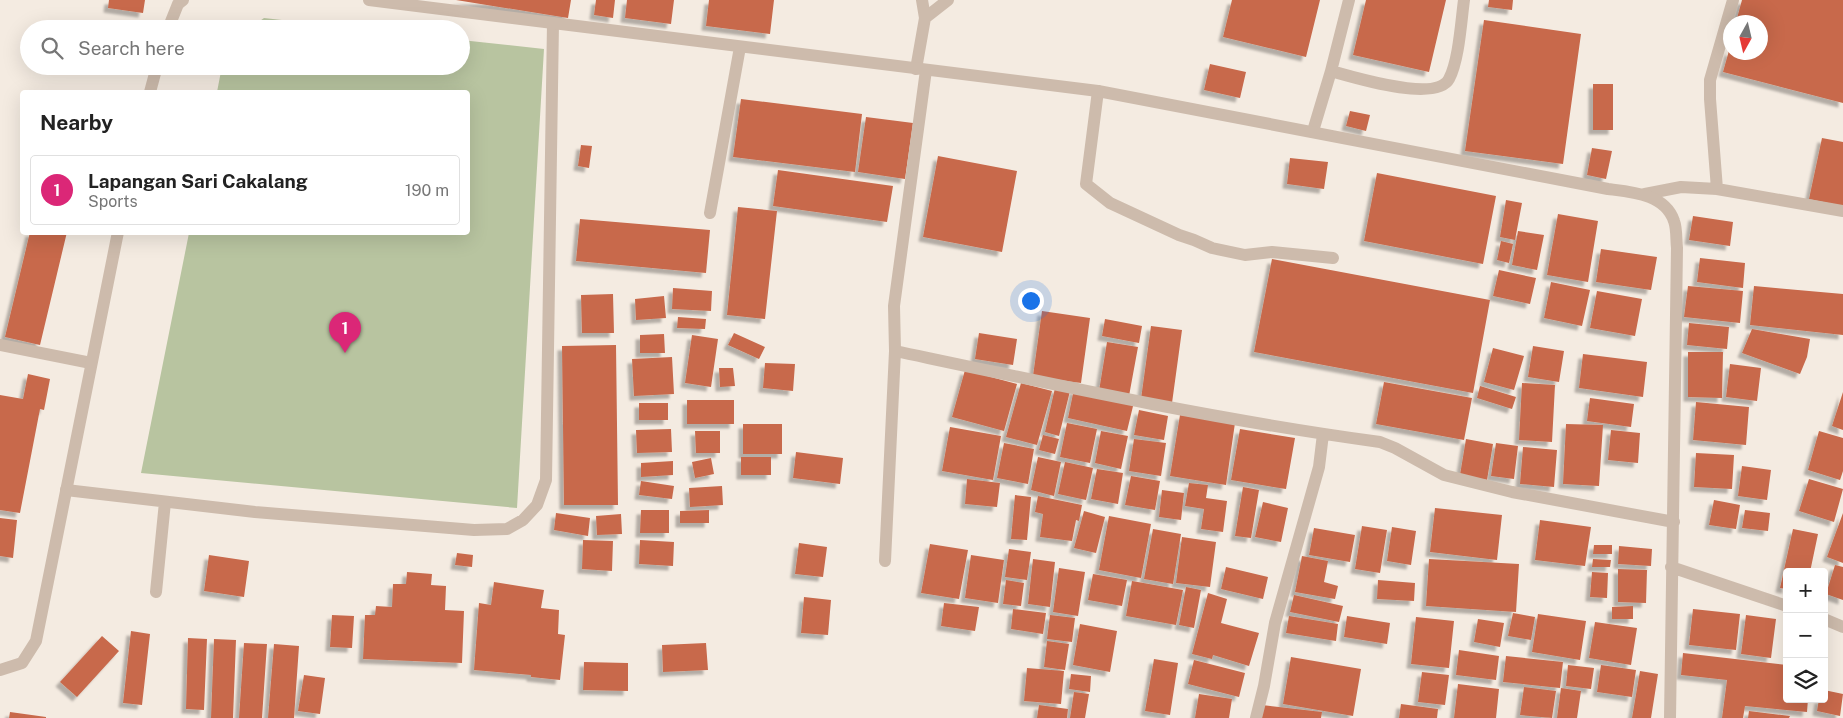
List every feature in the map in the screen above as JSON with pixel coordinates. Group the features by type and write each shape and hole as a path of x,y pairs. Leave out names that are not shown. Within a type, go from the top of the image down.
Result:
{"street":[{"path":"172,20 178,4 183,0"},
{"path":"369,0 1098,90 1608,189 1645,194 1681,187 1717,189 1843,211"},
{"path":"885,561 895,351 894,306 921,69 925,18 922,0"},
{"path":"925,18 948,0"},
{"path":"1313,131 1349,0"},
{"path":"1331,71 1413,89 1443,87 1449,81 1454,66 1464,0"},
{"path":"1717,189 1710,80 1733,0"},
{"path":"66,490 264,513 474,530 507,529 523,520 537,505 546,480 553,23"},
{"path":"710,212 740,47"},
{"path":"151,90 155,75"},
{"path":"1098,90 1086,184 1110,204 1212,248 1245,255 1272,252 1333,258"},
{"path":"1645,194 1664,205 1674,220 1677,248 1670,718"},
{"path":"0,670 22,663 36,640 117,235"},
{"path":"0,345 91,363"},
{"path":"895,351 1279,428 1380,442 1395,448 1444,475 1512,492 1674,522"},
{"path":"1256,718 1264,686 1275,623 1319,467 1323,434"},
{"path":"156,592 165,502"},
{"path":"1671,567 1783,605"},
{"path":"1828,621 1843,627"}],"green space":[{"path":"264,18 282,20 261,20"},
{"path":"470,41 544,49 517,508 141,473 189,235 470,235 470,90 217,90 220,75 470,75"}],"building":[{"path":"109,0 145,0 143,13 108,8"},
{"path":"456,0 571,0 568,18"},
{"path":"596,0 615,0 613,18 594,15"},
{"path":"627,0 674,0 671,24 625,18"},
{"path":"709,0 774,0 770,34 706,26"},
{"path":"1232,0 1320,0 1306,57 1223,37"},
{"path":"1366,0 1446,0 1429,72 1353,55"},
{"path":"1489,0 1513,0 1512,10 1488,7"},
{"path":"1742,0 1843,0 1843,103 1723,72 1726,60 1768,60 1768,15 1738,15"},
{"path":"1484,20 1581,34 1563,164 1465,151"},
{"path":"1210,64 1246,72 1240,98 1204,90"},
{"path":"1593,84 1613,84 1613,130 1593,130"},
{"path":"741,99 862,114 855,172 733,157"},
{"path":"1350,111 1370,115 1366,131 1346,126"},
{"path":"866,117 913,123 905,179 858,172"},
{"path":"1822,138 1843,142 1843,206 1809,199"},
{"path":"581,145 592,146 589,168 578,166"},
{"path":"1592,148 1612,151 1606,179 1587,175"},
{"path":"938,156 1017,171 1002,252 923,237"},
{"path":"1290,158 1328,162 1324,189 1287,184"},
{"path":"778,170 893,186 887,222 773,206"},
{"path":"1377,173 1496,196 1483,264 1364,241"},
{"path":"1506,200 1522,203 1515,240 1500,237"},
{"path":"738,207 777,211 765,319 727,315"},
{"path":"1558,214 1598,221 1588,282 1547,275"},
{"path":"1693,216 1733,222 1730,246 1689,240"},
{"path":"580,219 710,230 706,273 576,261"},
{"path":"1518,231 1544,235 1537,270 1512,265"},
{"path":"29,235 66,235 40,345 5,337"},
{"path":"1501,241 1513,244 1509,263 1497,260"},
{"path":"1601,249 1657,257 1651,290 1596,282"},
{"path":"1700,258 1745,263 1743,288 1697,282"},
{"path":"1272,259 1490,300 1473,393 1254,352"},
{"path":"1499,270 1536,278 1530,304 1493,296"},
{"path":"1551,282 1590,290 1582,326 1544,318"},
{"path":"1688,286 1743,291 1740,323 1684,317"},
{"path":"1754,286 1843,294 1843,335 1750,325"},
{"path":"673,288 712,291 711,311 672,309"},
{"path":"1597,291 1642,299 1635,336 1590,328"},
{"path":"613,294 614,333 582,333 581,295"},
{"path":"664,296 666,318 636,320 635,299"},
{"path":"1042,311 1090,318 1081,383 1033,376"},
{"path":"678,317 706,319 705,329 677,328"},
{"path":"1105,319 1142,326 1139,343 1102,336"},
{"path":"1689,323 1729,327 1727,349 1687,345"},
{"path":"1151,326 1182,330 1172,403 1141,399"},
{"path":"1752,329 1810,339 1807,357 1800,374 1742,353"},
{"path":"734,333 765,347 759,359 728,345"},
{"path":"979,333 1017,339 1013,365 975,359"},
{"path":"664,334 665,353 640,353 640,335"},
{"path":"692,335 718,339 711,387 685,383"},
{"path":"1107,342 1138,347 1129,396 1099,391"},
{"path":"616,345 618,505 564,505 562,346"},
{"path":"1533,346 1564,351 1559,382 1528,377"},
{"path":"1493,348 1524,356 1514,390 1484,382"},
{"path":"1688,352 1723,352 1722,398 1688,397"},
{"path":"1583,354 1647,362 1643,397 1579,388"},
{"path":"672,357 674,394 634,396 632,359"},
{"path":"765,363 795,364 793,391 763,388"},
{"path":"1730,364 1761,368 1757,401 1726,397"},
{"path":"719,368 733,368 735,386 720,387"},
{"path":"965,370 1017,384 1004,431 952,417"},
{"path":"28,374 50,379 44,410 40,409 20,513 0,510 0,395 23,399"},
{"path":"1384,382 1472,398 1464,440 1376,424"},
{"path":"1021,383 1052,391 1037,445 1006,437"},
{"path":"1522,383 1555,385 1552,442 1519,440"},
{"path":"1480,386 1516,397 1512,409 1477,398"},
{"path":"1055,388 1070,391 1059,436 1045,432"},
{"path":"1074,389 1134,402 1127,431 1068,418"},
{"path":"1843,392 1843,430 1832,426"},
{"path":"1590,398 1634,404 1631,427 1587,421"},
{"path":"687,400 734,400 734,424 687,424"},
{"path":"1696,402 1749,407 1746,445 1693,440"},
{"path":"639,403 668,403 668,420 639,420"},
{"path":"1139,410 1168,416 1164,440 1134,435"},
{"path":"1180,415 1235,423 1226,485 1170,476"},
{"path":"1067,423 1097,429 1090,463 1060,457"},
{"path":"743,424 782,424 782,454 743,454"},
{"path":"1566,424 1603,425 1599,486 1563,484"},
{"path":"950,427 1001,436 993,480 942,471"},
{"path":"671,429 672,452 637,453 636,430"},
{"path":"1240,429 1295,438 1286,489 1231,480"},
{"path":"1611,430 1640,433 1638,463 1608,460"},
{"path":"695,431 720,431 720,453 696,453"},
{"path":"1101,431 1128,436 1121,469 1095,463"},
{"path":"1819,431 1843,438 1843,471 1840,480 1808,470"},
{"path":"1043,435 1059,439 1055,454 1039,450"},
{"path":"1134,439 1166,443 1161,476 1129,471"},
{"path":"1466,439 1493,444 1487,480 1460,475"},
{"path":"1004,443 1034,449 1028,484 997,478"},
{"path":"1496,443 1518,446 1514,479 1491,476"},
{"path":"1523,447 1557,450 1554,487 1520,484"},
{"path":"796,452 843,458 840,484 793,478"},
{"path":"1696,453 1734,455 1732,489 1694,487"},
{"path":"741,457 771,457 771,475 741,475"},
{"path":"1038,457 1061,462 1054,496 1031,490"},
{"path":"711,458 714,474 695,478 692,462"},
{"path":"673,461 673,475 641,477 641,463"},
{"path":"1065,462 1093,468 1086,500 1058,494"},
{"path":"1742,466 1771,470 1767,500 1738,496"},
{"path":"1097,469 1123,473 1118,504 1091,499"},
{"path":"1131,476 1160,481 1155,510 1125,505"},
{"path":"967,479 1000,483 997,507 965,504"},
{"path":"1809,479 1843,489 1834,522 1799,511"},
{"path":"641,481 674,486 672,499 639,495"},
{"path":"1189,483 1208,485 1206,498 1227,501 1223,532 1201,529 1204,509 1185,506"},
{"path":"722,486 723,505 690,507 689,488"},
{"path":"1243,487 1259,490 1251,538 1235,536"},
{"path":"1162,490 1184,493 1181,520 1159,517"},
{"path":"1015,495 1031,497 1027,540 1011,539"},
{"path":"1038,496 1082,505 1079,521 1076,520 1072,541 1040,537 1043,514 1035,512"},
{"path":"1714,500 1740,505 1736,529 1709,525"},
{"path":"1263,502 1288,508 1281,542 1255,537"},
{"path":"1435,508 1502,515 1497,560 1430,552"},
{"path":"641,510 669,510 669,533 640,533"},
{"path":"709,510 709,523 680,523 680,511"},
{"path":"1745,510 1770,513 1768,531 1742,528"},
{"path":"1084,511 1105,517 1096,553 1074,548"},
{"path":"556,513 590,518 588,536 554,530"},
{"path":"1843,513 1843,563 1827,557"},
{"path":"621,514 622,534 597,535 596,516"},
{"path":"1109,516 1151,524 1141,578 1099,570"},
{"path":"0,518 17,520 13,558 0,556"},
{"path":"1540,520 1591,527 1585,566 1535,560"},
{"path":"1362,526 1387,530 1380,573 1355,569"},
{"path":"1392,527 1416,531 1411,565 1387,561"},
{"path":"1314,528 1355,535 1350,562 1309,555"},
{"path":"1153,529 1181,534 1173,584 1144,579"},
{"path":"1793,529 1818,534 1811,568 1784,568"},
{"path":"1182,537 1216,542 1210,587 1176,583"},
{"path":"583,540 613,541 612,571 582,569"},
{"path":"640,540 674,542 673,566 639,564"},
{"path":"799,543 827,547 823,577 795,574"},
{"path":"930,544 968,550 959,599 921,593"},
{"path":"1594,545 1612,545 1612,554 1593,554"},
{"path":"1619,546 1652,549 1651,566 1618,564"},
{"path":"1009,549 1031,552 1027,580 1005,577"},
{"path":"457,553 473,555 472,567 455,565"},
{"path":"209,555 249,561 244,597 204,591"},
{"path":"971,555 1004,560 998,603 965,598"},
{"path":"1302,556 1328,561 1324,582 1338,586 1335,599 1295,592"},
{"path":"1033,559 1055,562 1050,607 1028,604"},
{"path":"1429,559 1519,564 1516,612 1426,606"},
{"path":"1593,559 1611,560 1610,567 1592,567"},
{"path":"1835,565 1843,567 1843,600 1828,595 1828,588"},
{"path":"1226,567 1268,577 1263,599 1221,589"},
{"path":"1059,568 1085,572 1078,616 1053,612"},
{"path":"1618,569 1647,570 1646,603 1618,602"},
{"path":"407,572 432,574 431,585 446,586 445,610 464,611 462,663 363,659 365,615 375,615 376,606 392,607 393,584 406,584"},
{"path":"1592,572 1608,573 1607,598 1590,597"},
{"path":"1093,574 1127,580 1122,606 1088,600"},
{"path":"1783,574 1783,588 1780,588"},
{"path":"1006,580 1024,583 1021,606 1003,604"},
{"path":"1378,580 1415,583 1414,601 1377,599"},
{"path":"1132,581 1183,590 1176,625 1126,616"},
{"path":"494,582 544,590 541,608 559,610 558,634 565,635 560,680 531,677 531,675 474,670 479,603 491,605"},
{"path":"1186,587 1201,590 1194,628 1179,625"},
{"path":"1208,593 1227,599 1221,623 1259,633 1249,666 1213,655 1212,659 1192,654"},
{"path":"1294,595 1343,606 1339,622 1290,612"},
{"path":"804,597 831,600 828,635 801,633"},
{"path":"944,603 979,607 975,631 941,626"},
{"path":"1633,606 1633,619 1612,619 1612,607"},
{"path":"1013,609 1046,613 1043,634 1011,629"},
{"path":"1693,609 1740,614 1736,650 1689,645"},
{"path":"1513,613 1535,617 1531,640 1508,636"},
{"path":"1538,614 1586,621 1580,660 1532,652"},
{"path":"332,615 354,616 352,648 330,647"},
{"path":"1050,615 1075,618 1072,642 1047,639"},
{"path":"1746,615 1776,619 1771,658 1741,654"},
{"path":"1289,616 1338,624 1336,641 1286,633"},
{"path":"1347,616 1390,623 1387,644 1344,637"},
{"path":"1416,617 1454,621 1449,668 1411,664"},
{"path":"1478,619 1504,623 1500,647 1474,642"},
{"path":"1595,622 1637,628 1631,665 1589,658"},
{"path":"1080,624 1117,631 1110,672 1073,665"},
{"path":"131,631 150,634 142,705 123,703"},
{"path":"102,636 119,651 77,697 60,682"},
{"path":"188,638 207,639 204,710 186,709"},
{"path":"214,639 236,640 233,718 211,718"},
{"path":"1047,641 1069,644 1065,670 1044,667"},
{"path":"244,643 267,644 262,718 239,718"},
{"path":"706,643 708,670 663,672 662,645"},
{"path":"274,644 299,646 294,718 268,718"},
{"path":"1459,650 1499,656 1496,680 1456,675"},
{"path":"1683,653 1783,665 1783,703 1808,703 1807,712 1745,706 1743,718 1722,718 1727,680 1681,675"},
{"path":"1506,656 1563,662 1560,688 1503,682"},
{"path":"1291,657 1361,669 1353,716 1283,704"},
{"path":"1154,659 1178,663 1170,715 1145,711"},
{"path":"1194,660 1245,673 1239,697 1188,684"},
{"path":"584,662 628,663 628,691 583,690"},
{"path":"1568,665 1594,668 1591,689 1566,686"},
{"path":"1601,665 1636,670 1632,697 1597,692"},
{"path":"1027,668 1064,671 1061,704 1024,701"},
{"path":"1640,671 1658,674 1651,718 1632,718"},
{"path":"1422,672 1449,675 1445,705 1418,702"},
{"path":"1071,674 1091,676 1090,692 1069,689"},
{"path":"304,675 325,678 320,714 298,711"},
{"path":"1458,684 1499,689 1496,718 1454,718"},
{"path":"1524,687 1556,691 1552,718 1520,715"},
{"path":"1561,688 1581,691 1577,718 1557,718"},
{"path":"1828,691 1843,694 1840,716 1817,711 1818,703 1828,703"},
{"path":"1074,692 1089,694 1085,718 1070,718"},
{"path":"1199,694 1232,699 1229,718 1195,718"},
{"path":"1401,704 1438,709 1437,718 1399,718"},
{"path":"1039,705 1068,709 1067,718 1037,718"},
{"path":"1262,705 1322,712 1321,718 1260,718"},
{"path":"1749,711 1790,716 1789,718 1748,718"},
{"path":"10,712 46,717 46,718 9,718"}],"place":[{"name":"Lapangan Sari Cakalang","path":"345,353"}]}
